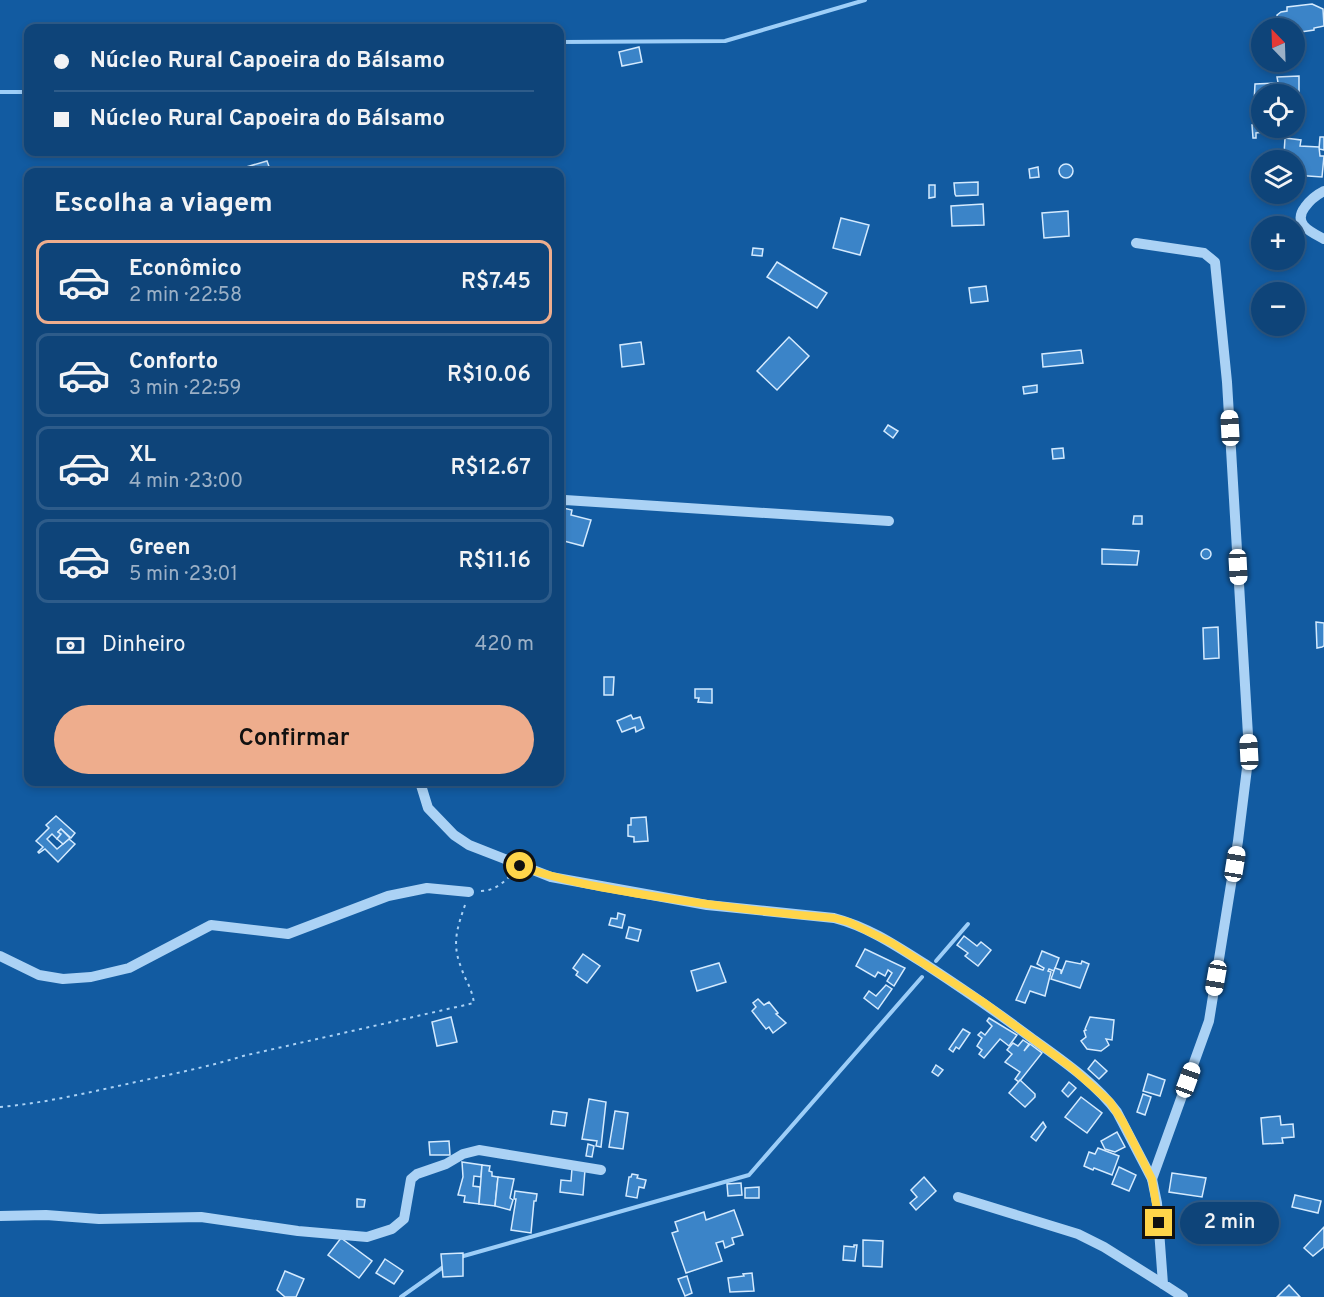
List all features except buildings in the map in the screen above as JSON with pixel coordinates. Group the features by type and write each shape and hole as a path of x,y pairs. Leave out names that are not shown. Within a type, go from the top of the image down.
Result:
{"street":[{"path":"1324,191 1310,200 1300,216 1304,227 1324,239"},
{"path":"1136,243 1204,252 1215,262 1227,382 1249,752 1239,841 1209,1021 1152,1179"},
{"path":"564,501 889,521"},
{"path":"421,786 428,808 454,835 469,845 520,866 572,882 673,899 778,914 834,918 849,922 878,935 983,1002 1079,1074 1110,1102 1117,1112 1152,1179 1157,1203 1163,1284"},
{"path":"0,956 39,975 63,979 91,977 129,968 212,925 288,934 388,896 428,888 469,891"},
{"path":"0,1216 46,1215 99,1219 201,1217 298,1231 367,1237 392,1229 404,1219 411,1179 417,1174 446,1164 471,1150 601,1170"},
{"path":"958,1197 1078,1234 1104,1246 1183,1297"}],"path":[{"path":"0,1107 30,1104 214,1065 243,1056 474,1003 471,986 460,968 455,932 469,891 488,891 503,884 520,866"}],"waterway":[{"path":"564,42 725,41 865,0"},
{"path":"0,92 24,92"},
{"path":"936,961 968,924"},
{"path":"460,1257 749,1175 922,977"},
{"path":"401,1297 446,1265"}],"route":[{"path":"520,866 572,882 707,905 834,918 878,935 983,1002 1072,1068 1110,1102 1123,1122 1152,1179 1159,1223"}]}
